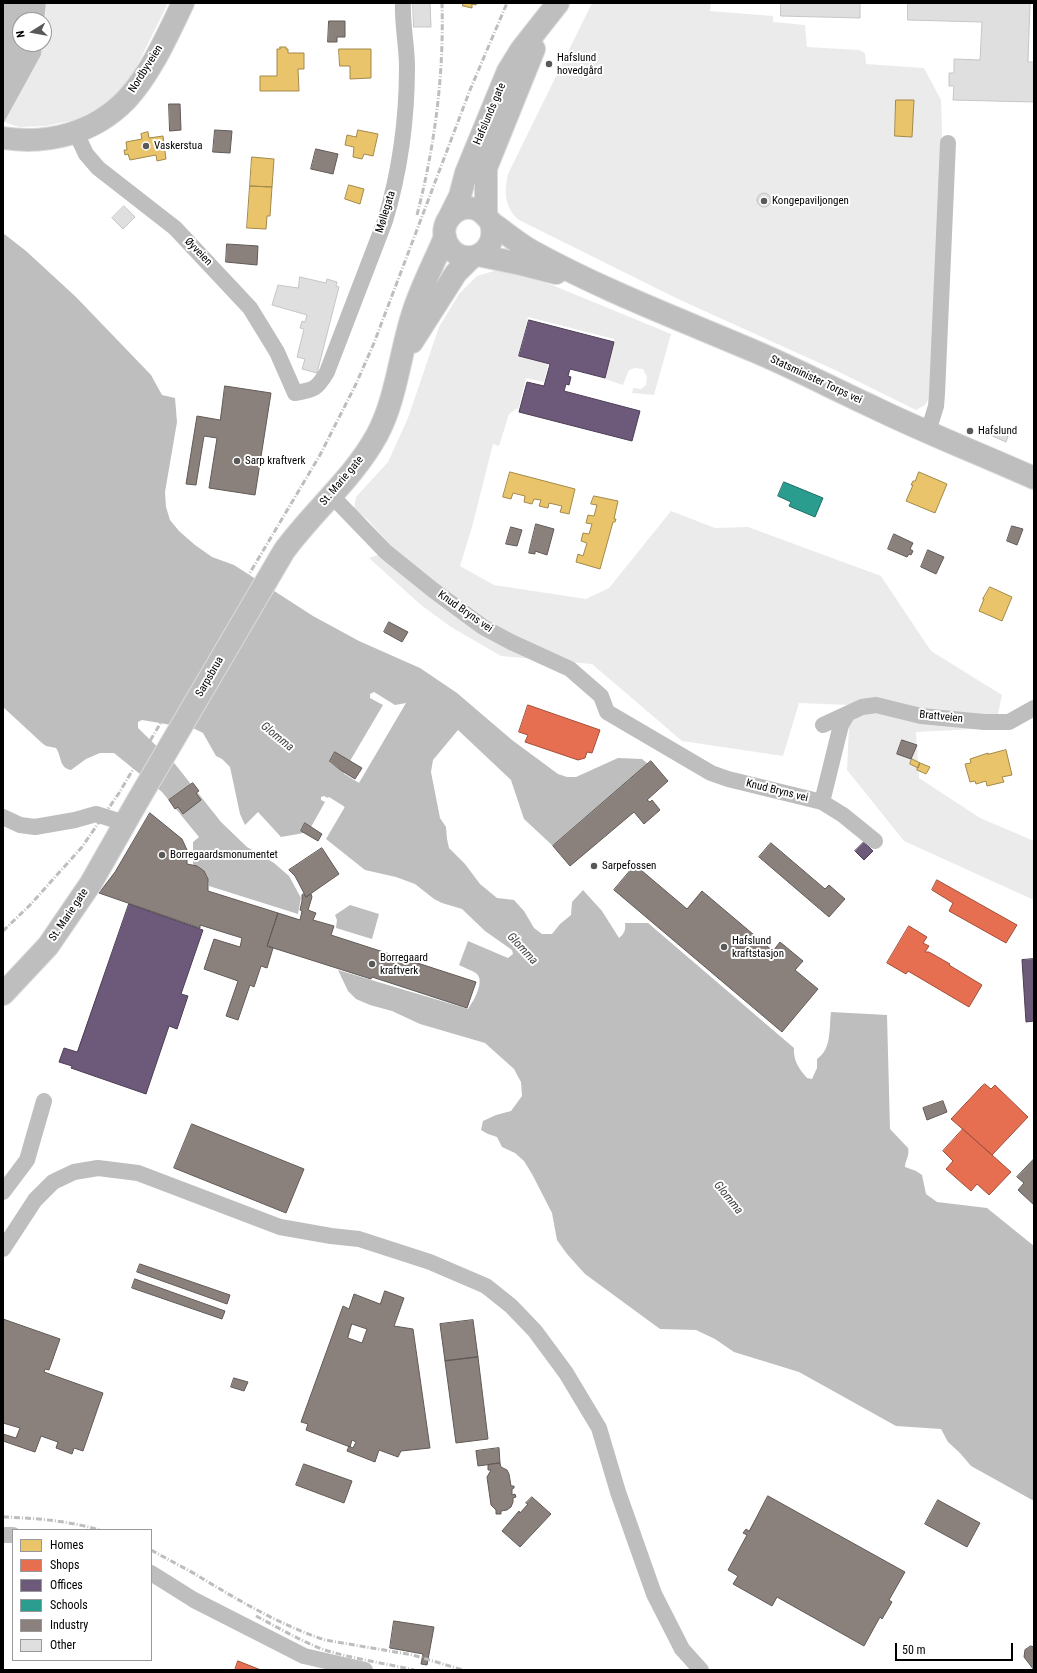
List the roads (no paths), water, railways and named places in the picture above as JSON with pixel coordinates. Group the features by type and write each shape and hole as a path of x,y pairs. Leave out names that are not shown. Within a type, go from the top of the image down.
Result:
{"main road":[{"name":"Nordbyveien","path":"3,138 31,140 58,138 76,133 100,120 126,99 153,62 183,3"},
{"name":"Hafslunds gate","path":"489,219 486,168 553,11"},
{"name":"Hafslunds gate","path":"447,228 460,196 466,173 508,71 521,50 553,11"},
{"path":"467,208 480,211 489,219 493,231 493,238 484,251 475,256 458,255 451,250 447,228 460,210 467,208"},
{"name":"Statsminister Torps vei","path":"489,219 528,249 597,285 756,352 928,432 1034,478"},
{"name":"St. Marie gate","path":"284,551 296,534 359,464 378,434 388,407 411,316 432,268 447,228"},
{"name":"Statsminister Torps vei","path":"475,256 521,264 597,285"},
{"name":"St. Marie gate","path":"401,358 456,273 475,256"},
{"name":"Sarpsbrua","path":"137,802 284,551"},
{"name":"St. Marie gate","path":"4,993 48,946 65,923 102,864 137,802"}],"street":[{"name":"Møllegata","path":"295,393 313,390 320,384 327,372 385,221 391,201 401,153 405,112 407,66 403,3"},
{"name":"Øyveien","path":"76,133 86,154 98,168 175,228 250,308 277,352 295,393"},
{"path":"928,432 936,406 937,394 948,143"},
{"name":"Knud Bryns vei","path":"331,495 386,552 433,590 483,627 511,642 570,669 601,696 607,712 674,750 700,767 728,778 822,802 843,815 875,841"},
{"name":"Brattveien","path":"823,724 862,707 876,705 921,716 984,722 1009,722 1034,708"},
{"path":"822,802 841,725 847,714"},
{"path":"3,817 20,825 35,827 75,820 96,814 114,820 123,827"},
{"path":"3,1192 27,1160 44,1101"},
{"path":"3,1249 35,1200 54,1182 74,1172 98,1168 138,1173 280,1227 359,1239 430,1262 486,1286 511,1306 535,1331 566,1373 600,1428 618,1492 654,1594 682,1649 701,1670"},
{"path":"152,1573 194,1600 304,1656 365,1670"}],"water":[{"path":"3,3 46,3 45,12 12,12 12,52 41,52 3,124"},
{"path":"3,233 26,251 76,297 151,375 162,395 175,398 177,422 165,492 166,507 170,520 179,531 195,545 212,557 234,565 313,616 359,641 420,668 457,693 512,740 558,774 567,777 576,777 618,758 642,759 648,764 553,846 524,819 511,780 458,730 433,760 431,772 440,818 446,827 449,848 465,864 480,884 497,898 514,900 524,911 534,928 542,934 552,934 560,924 571,915 572,902 583,890 602,911 619,938 624,932 625,923 648,923 794,1048 794,1056 797,1064 807,1078 812,1079 817,1068 817,1059 825,1050 829,1038 831,1012 887,1015 890,1129 908,1148 905,1167 922,1175 926,1194 937,1202 987,1208 1034,1246 1034,1501 971,1466 948,1442 941,1429 896,1426 799,1372 734,1352 715,1339 696,1330 660,1329 585,1274 557,1240 552,1213 524,1161 515,1153 502,1147 497,1137 481,1130 483,1121 496,1115 511,1111 522,1096 521,1082 514,1069 485,1043 420,1024 392,1011 370,1005 356,999 348,991 338,970 468,1009 473,1002 480,982 477,974 459,965 468,941 508,958 513,954 512,950 485,931 462,909 434,899 415,884 396,877 365,870 326,839 406,703 395,705 374,692 370,694 370,698 383,705 350,761 335,752 329,763 344,772 328,798 324,796 321,797 321,800 325,802 311,827 305,823 301,831 304,833 281,837 258,812 245,825 240,814 230,767 222,759 216,756 203,733 195,729 142,720 138,722 138,728 175,764 221,822 247,847 274,863 289,876 301,898 298,914 209,886 204,872 200,868 193,865 193,842 199,837 162,792 114,753 100,753 86,759 71,770 67,769 64,767 56,748 46,746 42,743 3,707"},
{"path":"350,905 379,914 372,939 336,928 337,920 335,915"}],"waterway":[{"name":"Glomma","path":"306,761 336,785 352,795 380,820"}],"railway":[{"path":"417,215 429,162 437,110 440,83 442,3"},
{"path":"3,931 30,905 82,847 119,793 320,455 356,384 374,343 470,90 507,3"},
{"path":"3,1517 52,1520 96,1529"},
{"path":"152,1551 195,1574"},
{"path":"190,1571 239,1600 307,1634 325,1640 413,1655 463,1670"},
{"path":"256,1616 297,1638 322,1649 356,1658 414,1670"}],"place":[{"name":"Hafslund hovedgård","path":"549,64"},
{"name":"Vaskerstua","path":"146,146"},
{"name":"Kongepaviljongen","path":"764,201"},
{"name":"Hafslund","path":"970,431"},
{"name":"Sarp kraftverk","path":"237,461"},
{"name":"Borregaardsmonumentet","path":"162,855"},
{"name":"Sarpefossen","path":"594,866"},
{"name":"Hafslund kraftstasjon","path":"724,947"},
{"name":"Borregaard kraftverk","path":"372,964"}]}
